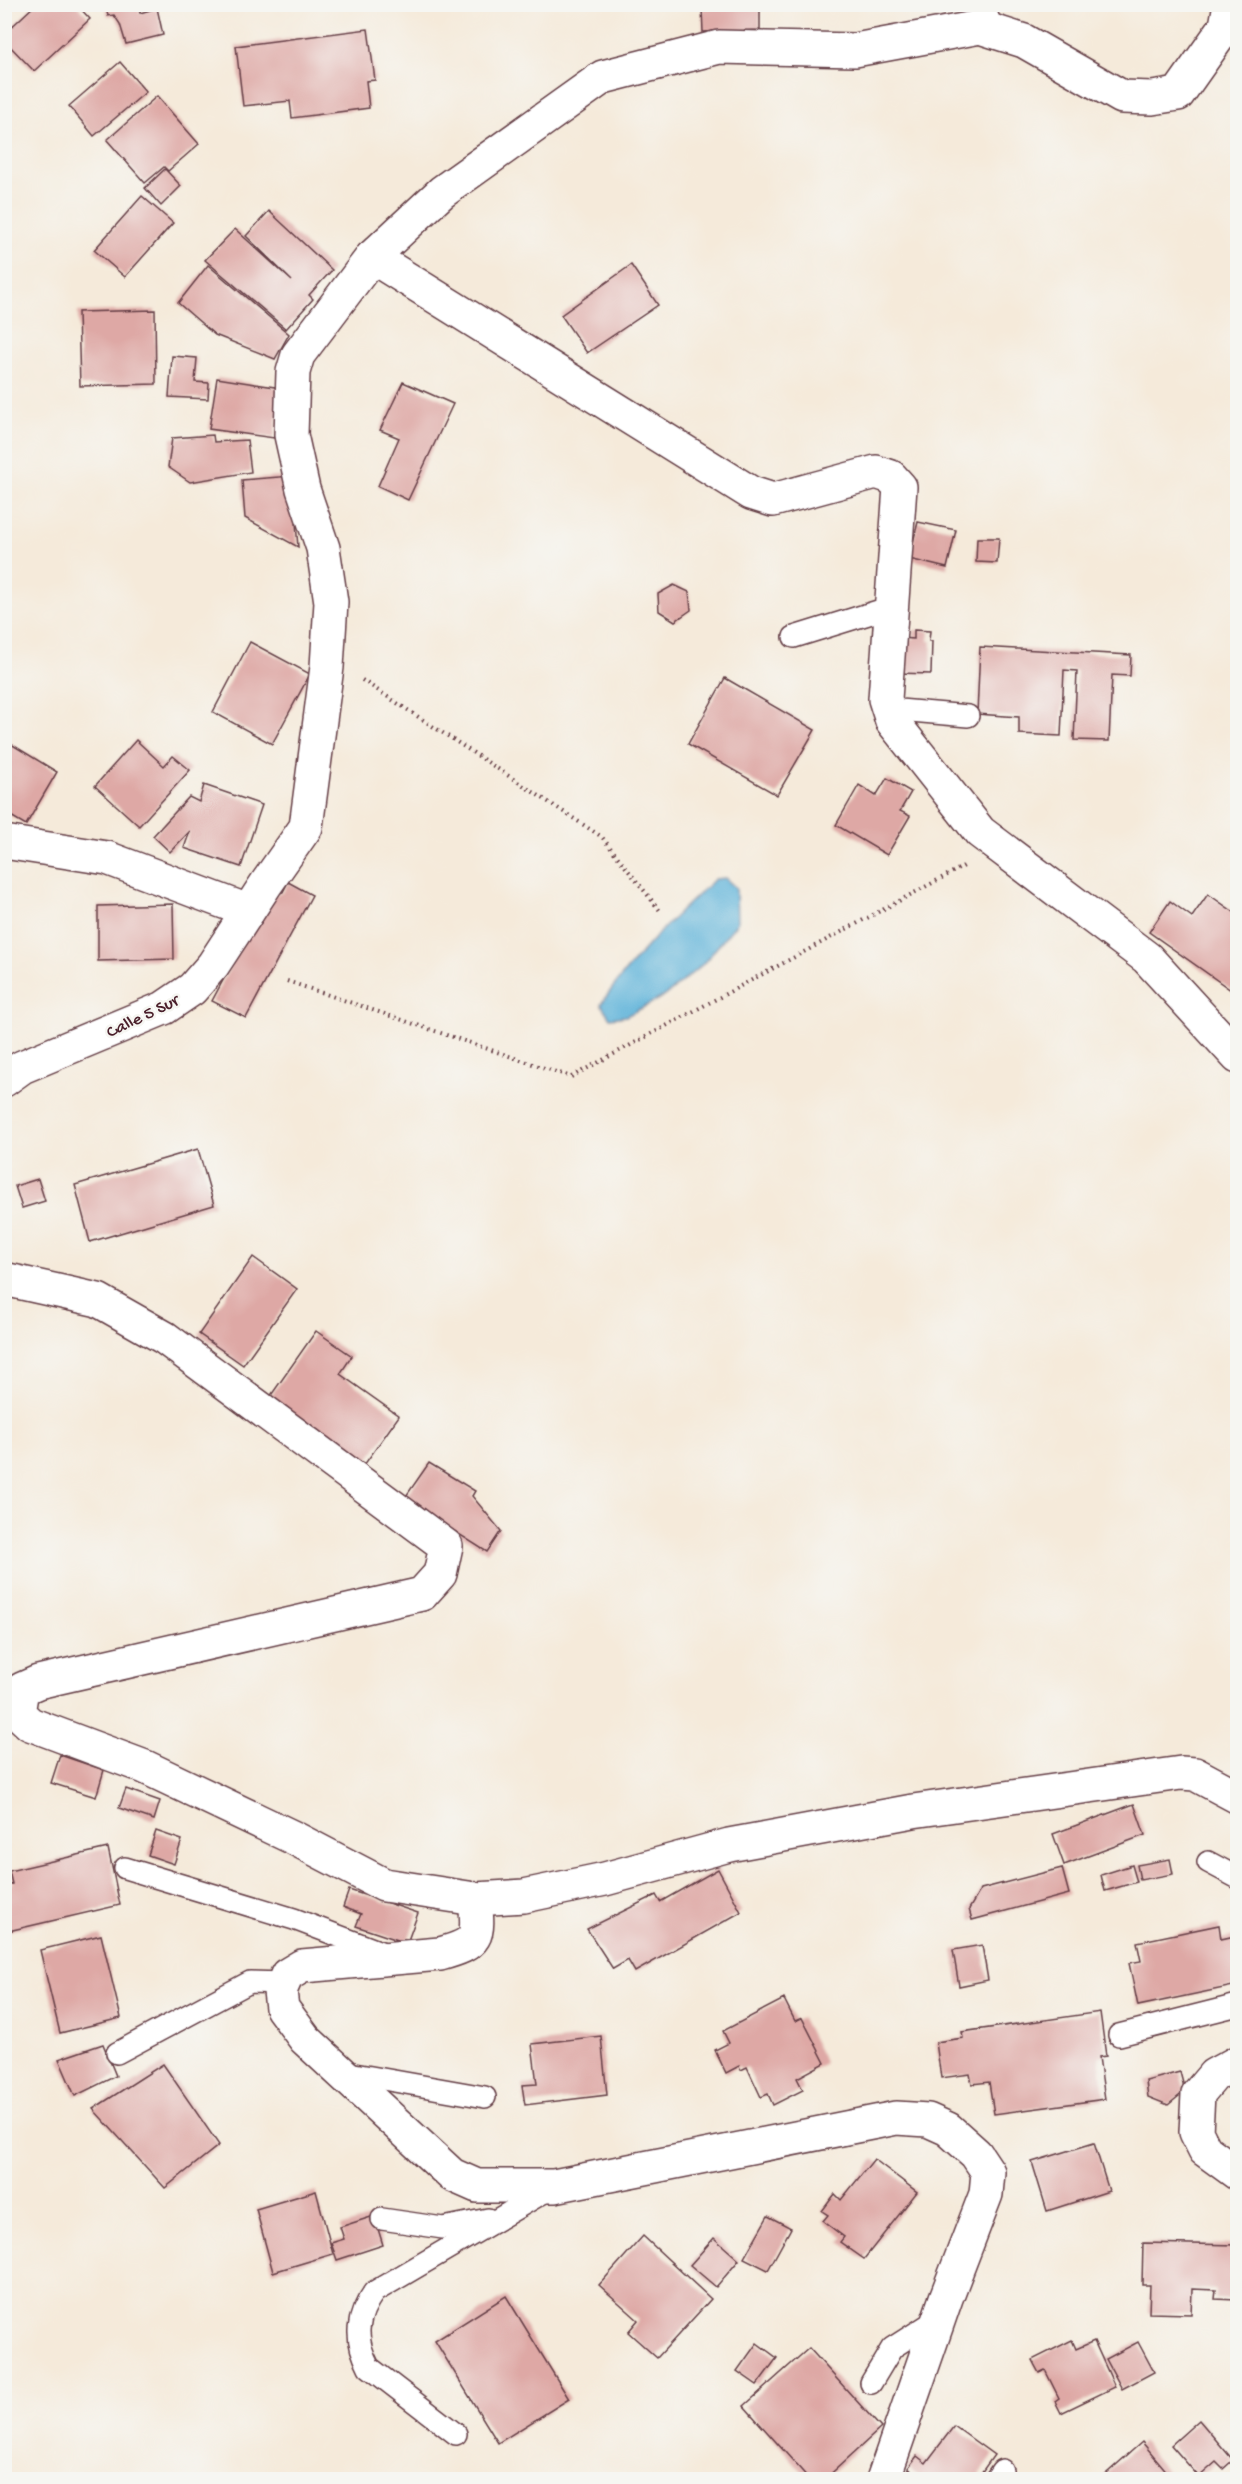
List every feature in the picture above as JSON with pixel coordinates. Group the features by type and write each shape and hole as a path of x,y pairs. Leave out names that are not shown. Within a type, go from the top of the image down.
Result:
{"street":[{"name":"Calle 5 Sur","path":"4,1080 22,1067 164,1008 192,989 213,965 306,827 327,656 330,602 323,548 303,489 291,435 293,372 297,356 372,257 442,192 603,76 719,47 855,50 980,27 988,18 1023,41 1122,97 1152,98 1178,94 1226,26 1230,4"},
{"path":"372,257 750,493 773,500 876,472 891,477 900,488 885,699 892,721 980,832 1147,958 1238,1057"},
{"path":"4,842 107,858 248,911"},
{"path":"4,1279 98,1300 165,1338 446,1546 440,1574 422,1594 38,1682 22,1689 18,1713 30,1724 145,1767 294,1838 384,1885 475,1899 524,1896 605,1880 729,1845 914,1811 1181,1773 1195,1774 1238,1797"},
{"path":"475,1899 478,1928 472,1941 461,1948 440,1954 302,1966 286,1975 280,1991 282,2008 305,2039 452,2175 477,2186 555,2186 896,2118 928,2120 948,2129 976,2154 988,2172 986,2194 939,2318 883,2480"},
{"path":"1238,2062 1214,2075 1198,2094 1196,2132 1205,2151 1238,2174"}],"lane":[{"path":"794,637 891,607"},
{"path":"888,709 968,716"},
{"path":"1208,1862 1238,1878"},
{"path":"125,1868 294,1920 396,1957"},
{"path":"117,2053 250,1982 283,1983"},
{"path":"1119,2035 1238,2005"},
{"path":"342,2072 484,2097"},
{"path":"456,2434 369,2367 364,2357 358,2328 366,2304 374,2292 555,2186"},
{"path":"382,2219 443,2228 503,2216"},
{"path":"871,2383 892,2348 939,2318"}],"path":[{"path":"327,656 602,837 661,912"},
{"path":"287,981 571,1077 999,847"}],"water":[{"path":"725,878 736,888 737,923 703,964 665,996 626,1016 610,1018 601,1004 627,969 654,938 715,879"}],"building":[{"path":"105,4 138,4 140,13 157,8 163,35 126,44 120,24 114,15 108,16"},
{"path":"35,5 77,5 90,19 34,71 4,40 4,34"},
{"path":"760,6 760,30 703,32 702,8"},
{"path":"368,29 375,80 366,81 369,108 292,118 290,101 243,106 236,46"},
{"path":"120,62 146,92 94,136 69,106"},
{"path":"157,96 199,144 168,171 164,167 145,183 107,140"},
{"path":"165,169 181,186 161,206 145,188"},
{"path":"142,196 173,223 125,277 94,250"},
{"path":"269,211 332,270 309,295 313,299 286,329 205,260 235,229 292,281 246,236"},
{"path":"208,265 289,334 275,359 215,335 178,303"},
{"path":"631,265 658,305 587,353 561,315"},
{"path":"155,310 156,384 80,386 78,312"},
{"path":"172,356 197,358 195,382 209,383 208,399 169,397"},
{"path":"217,378 281,388 274,438 209,429"},
{"path":"403,382 453,404 408,500 378,486 399,438 380,430"},
{"path":"213,435 214,442 247,440 251,472 190,482 168,467 172,438"},
{"path":"292,476 298,547 245,518 242,480"},
{"path":"918,522 956,530 947,568 909,559"},
{"path":"977,538 999,538 997,563 976,562"},
{"path":"674,585 689,592 691,610 675,621 659,611 658,594"},
{"path":"914,630 930,631 931,674 898,673 899,638 914,639"},
{"path":"250,642 310,674 272,744 213,712"},
{"path":"980,647 1131,655 1130,676 1112,675 1109,741 1074,740 1077,671 1064,670 1061,736 1019,734 1019,717 977,714"},
{"path":"725,678 815,730 777,795 688,744"},
{"path":"136,740 164,766 173,756 190,770 139,826 95,786"},
{"path":"11,744 57,772 26,825 4,812 4,754"},
{"path":"887,778 911,792 900,811 910,816 887,855 836,825 859,785 876,796"},
{"path":"204,785 262,805 241,867 184,848 190,831 170,852 153,836 189,797 199,802"},
{"path":"288,882 312,895 246,1018 212,1001 267,898 283,892"},
{"path":"1208,894 1238,915 1238,995 1149,932 1170,901 1192,917"},
{"path":"173,904 174,959 98,961 98,906"},
{"path":"198,1149 214,1205 90,1242 75,1185"},
{"path":"38,1179 45,1201 22,1208 15,1186"},
{"path":"253,1257 297,1289 243,1365 199,1334"},
{"path":"316,1331 352,1356 340,1374 399,1416 362,1468 267,1401"},
{"path":"429,1463 475,1491 472,1496 501,1531 487,1552 404,1499"},
{"path":"60,1755 104,1770 96,1797 51,1783"},
{"path":"126,1789 160,1801 154,1820 119,1808"},
{"path":"1134,1804 1145,1835 1064,1865 1053,1834"},
{"path":"156,1831 182,1840 174,1864 148,1855"},
{"path":"108,1848 120,1905 4,1932 4,1886 12,1884 9,1871"},
{"path":"1170,1859 1173,1874 1140,1880 1137,1865"},
{"path":"1132,1865 1137,1882 1105,1891 1101,1875"},
{"path":"1062,1868 1069,1894 972,1920 969,1909 981,1889"},
{"path":"718,1869 741,1912 635,1972 628,1960 613,1969 587,1929 656,1895 660,1902"},
{"path":"349,1890 418,1913 407,1943 356,1926 361,1914 343,1907"},
{"path":"1219,1925 1221,1939 1235,1936 1238,1952 1238,1985 1138,2006 1129,1963 1141,1961 1137,1942"},
{"path":"101,1935 121,2018 60,2033 40,1950"},
{"path":"982,1945 988,1980 959,1986 953,1950"},
{"path":"784,1999 795,2021 802,2018 825,2063 797,2078 803,2090 773,2105 768,2094 761,2097 747,2067 741,2070 739,2066 726,2073 715,2050 729,2043 723,2031"},
{"path":"1100,2012 1106,2056 1099,2057 1105,2099 994,2114 989,2082 972,2084 970,2074 941,2078 936,2042 963,2038 962,2032"},
{"path":"601,2036 607,2095 525,2105 522,2085 537,2084 532,2044"},
{"path":"103,2044 116,2076 75,2096 59,2059"},
{"path":"163,2064 219,2145 165,2188 93,2109"},
{"path":"1180,2072 1185,2091 1168,2105 1148,2097 1146,2081"},
{"path":"1094,2143 1109,2191 1047,2211 1032,2162"},
{"path":"874,2159 917,2192 864,2259 840,2242 844,2237 823,2221 828,2215 822,2211 835,2194 841,2200"},
{"path":"316,2191 333,2254 273,2272 256,2209"},
{"path":"374,2216 383,2245 337,2260 331,2243 344,2239 340,2227"},
{"path":"768,2216 791,2228 768,2270 744,2258"},
{"path":"643,2236 711,2299 657,2358 628,2332 638,2320 599,2285"},
{"path":"714,2238 739,2260 716,2287 690,2265"},
{"path":"1143,2243 1237,2245 1236,2300 1215,2299 1216,2290 1192,2289 1191,2314 1149,2313 1150,2285 1142,2285"},
{"path":"506,2296 569,2399 498,2443 435,2341"},
{"path":"1072,2340 1076,2349 1094,2341 1115,2387 1061,2413 1055,2401 1059,2398 1045,2370 1039,2373 1032,2360"},
{"path":"1138,2342 1154,2372 1122,2389 1106,2359"},
{"path":"757,2343 777,2358 757,2385 737,2371"},
{"path":"809,2348 881,2428 824,2480 810,2480 744,2406"},
{"path":"1199,2420 1233,2460 1223,2469 1216,2462 1199,2477 1171,2445"},
{"path":"954,2426 994,2455 976,2480 924,2480 908,2468 917,2456 926,2463"},
{"path":"1142,2442 1174,2480 1099,2480"}]}
